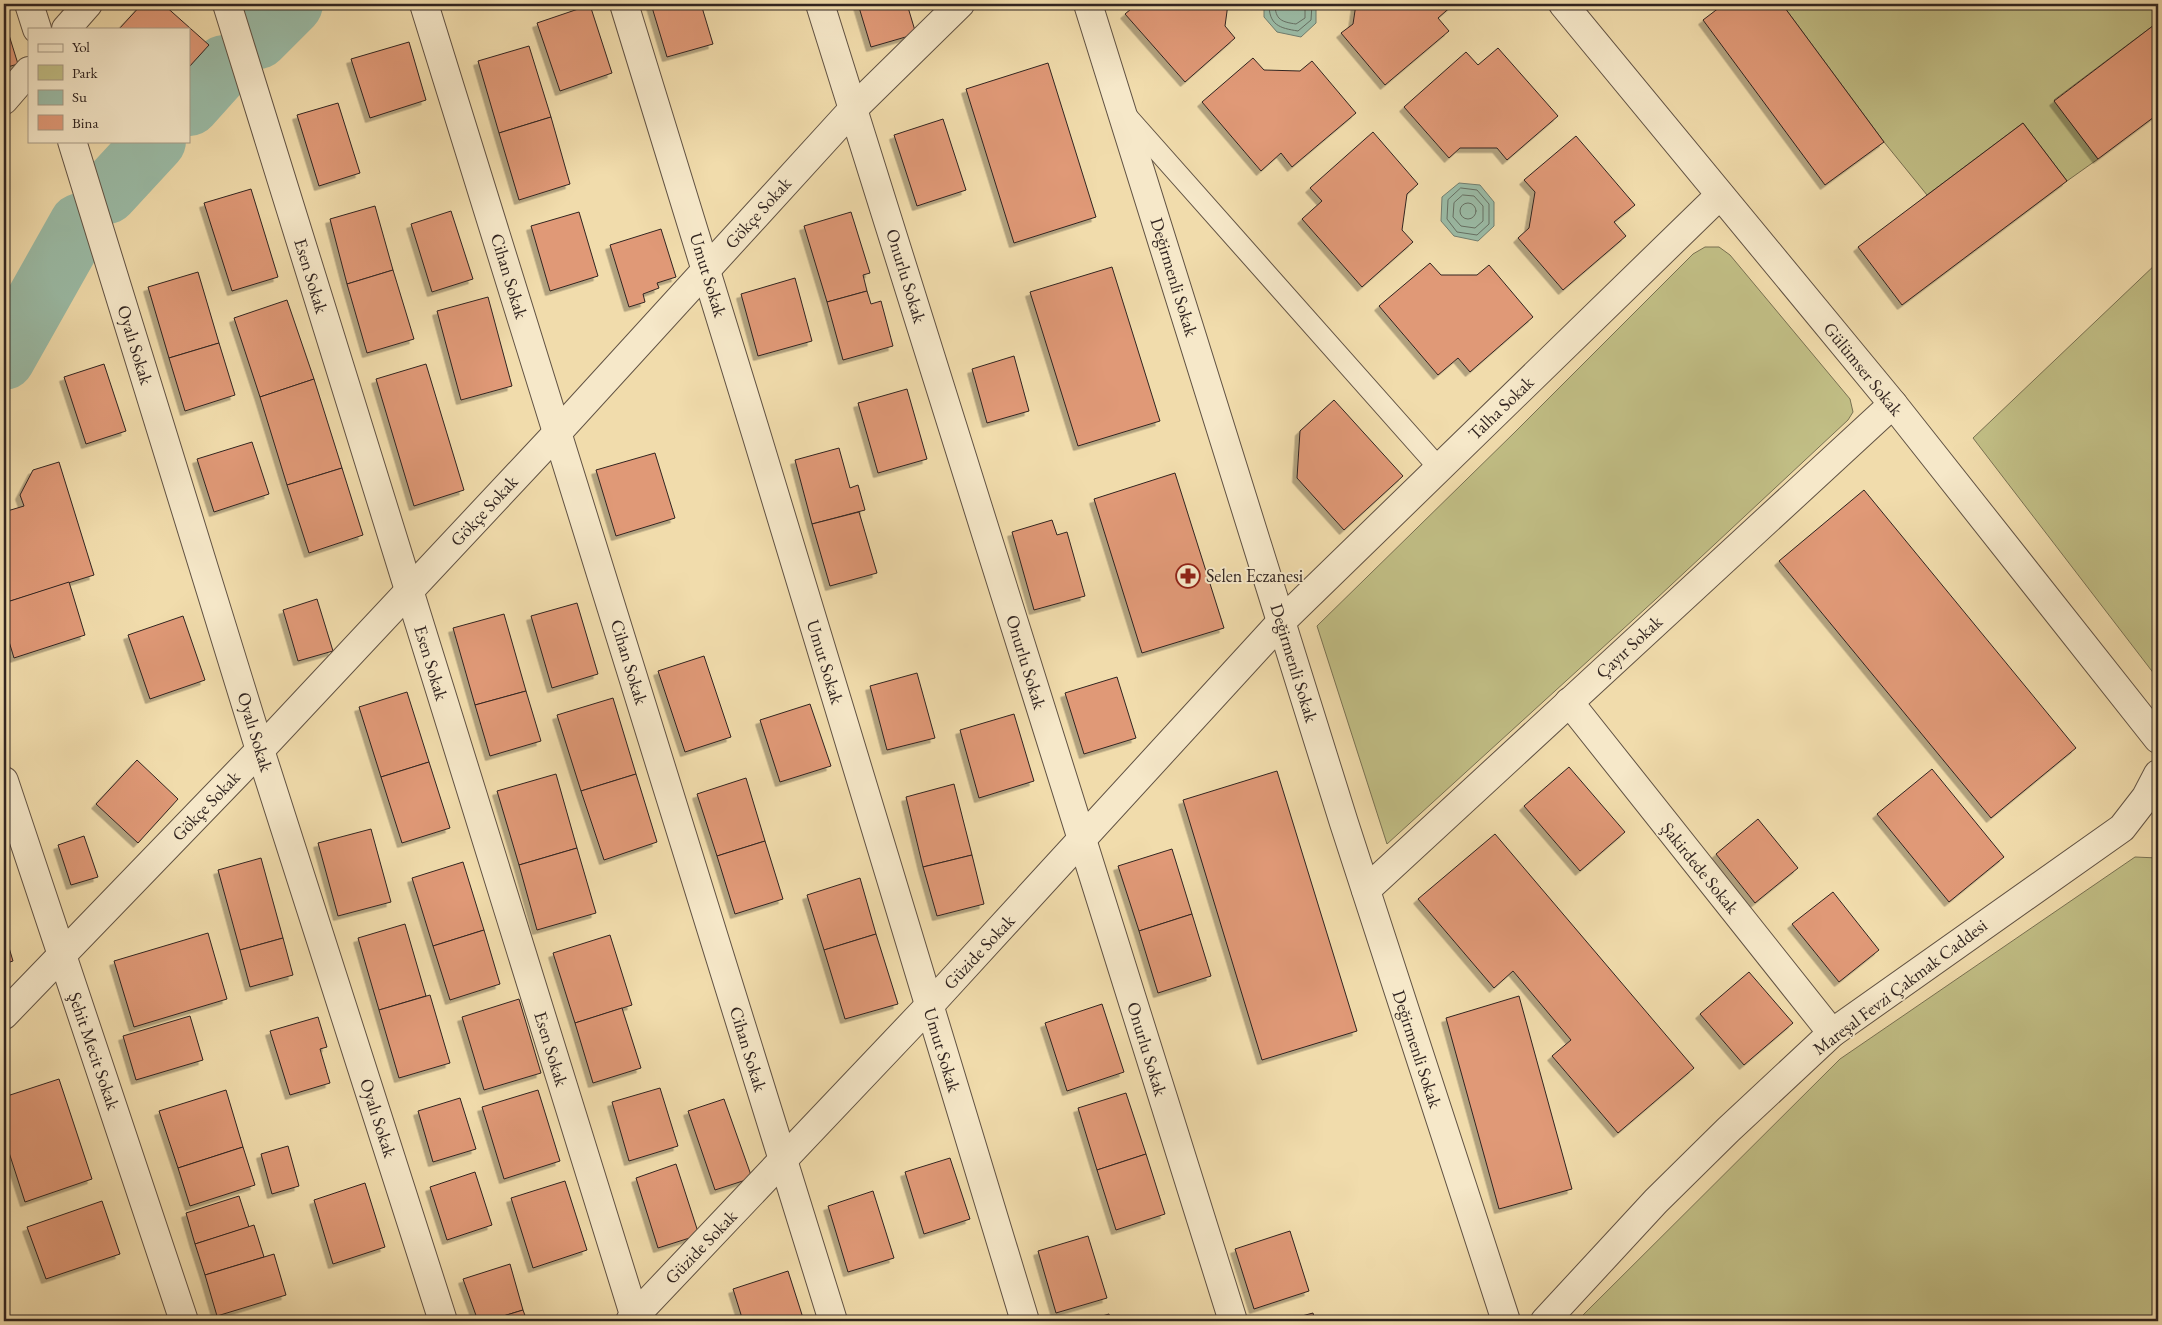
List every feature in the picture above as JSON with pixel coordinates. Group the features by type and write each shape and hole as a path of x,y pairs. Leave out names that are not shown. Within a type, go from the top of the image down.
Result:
{"street":[{"path":"29,4 37,28"},
{"path":"67,28 88,4"},
{"name":"Esen Sokak","path":"227,4 633,1320"},
{"name":"Cihan Sokak","path":"424,4 833,1321"},
{"name":"Umut Sokak","path":"624,4 707,269 928,1007 1025,1321"},
{"name":"Onurlu Sokak","path":"820,4 1233,1321"},
{"name":"Gökçe Sokak","path":"4,1015 260,750 558,432 853,109 960,4"},
{"name":"Değirmenli Sokak","path":"1088,4 1366,890 1506,1321"},
{"name":"Gülümser Sokak","path":"1563,4 1893,404 2158,739"},
{"path":"4,100 28,73"},
{"name":"Oyalı Sokak","path":"72,142 260,750 443,1321"},
{"name":"Talha Sokak","path":"1281,622 1720,195"},
{"name":"Çayır Sokak","path":"1366,890 1893,404"},
{"name":"Güzide Sokak","path":"633,1320 928,1007 1281,622"},
{"name":"Şakirdede Sokak","path":"1569,702 1832,1033"},
{"name":"Mareşal Fevzi Çakmak Caddesi","path":"1545,1321 1656,1201 1728,1130 1832,1033 2122,828 2146,797 2158,774"},
{"name":"Şehit Mecit Sokak","path":"4,781 184,1321"}],"lane":[{"path":"1122,110 1439,468"}],"green space":[{"path":"1782,4 2158,4 2158,22 2054,100 2098,159 2067,181 2023,123 1927,195 1884,142"},
{"path":"1705,247 1719,247 1730,255 1850,399 1853,412 1848,420 1656,599 1387,844 1317,626 1693,254"},
{"path":"2158,262 2158,679 1973,438"},
{"path":"2135,857 2158,858 2158,1321 1577,1321 1840,1059"}],"water":[{"path":"1264,4 1316,4 1316,23 1301,37 1277,32 1264,17"},
{"path":"1459,183 1480,185 1494,202 1494,226 1478,241 1454,236 1441,221 1442,197"}],"building":[{"path":"142,4 163,4 190,28 120,28"},
{"path":"651,4 701,4 713,44 667,57"},
{"path":"858,4 907,4 916,34 871,47"},
{"path":"1137,4 1228,4 1225,26 1235,38 1185,82 1125,14"},
{"path":"1356,4 1454,4 1438,18 1449,31 1385,85 1341,33 1353,24"},
{"path":"1724,4 1782,4 1884,142 1825,185 1703,20"},
{"path":"590,5 612,73 560,91 537,23"},
{"path":"4,19 18,64 4,68"},
{"path":"2158,22 2158,114 2098,159 2054,101"},
{"path":"190,28 209,45 190,66"},
{"path":"409,42 426,100 370,118 351,59"},
{"path":"529,46 551,117 499,133 478,61"},
{"path":"1498,48 1558,116 1507,160 1497,148 1460,148 1449,158 1404,107 1466,52 1478,65"},
{"path":"1253,58 1264,70 1300,71 1312,61 1356,113 1292,167 1281,153 1261,171 1202,102"},
{"path":"1048,63 1096,217 1014,243 966,89"},
{"path":"338,103 360,173 319,186 297,115"},
{"path":"551,117 570,184 519,200 499,133"},
{"path":"943,119 966,190 917,206 894,135"},
{"path":"2023,123 2067,181 1902,305 1858,247"},
{"path":"1373,132 1418,184 1407,194 1402,230 1413,242 1362,287 1302,219 1322,201 1310,188"},
{"path":"1576,136 1635,205 1614,222 1626,236 1563,290 1518,238 1529,228 1535,192 1524,180"},
{"path":"251,189 278,277 232,291 204,203"},
{"path":"375,206 393,270 347,284 330,219"},
{"path":"451,211 473,279 432,292 411,224"},
{"path":"579,212 598,276 550,291 531,226"},
{"path":"851,212 870,273 863,275 867,291 827,302 804,226"},
{"path":"661,229 676,277 657,283 659,288 643,294 645,302 629,307 610,245"},
{"path":"1430,263 1441,275 1477,275 1489,265 1533,317 1470,372 1458,358 1438,375 1379,306"},
{"path":"1112,267 1160,421 1078,446 1030,292"},
{"path":"393,270 414,339 367,353 347,284"},
{"path":"198,272 219,343 169,358 148,287"},
{"path":"795,278 812,341 758,356 741,294"},
{"path":"867,291 871,304 881,301 893,346 843,360 827,302"},
{"path":"488,297 512,386 461,400 437,311"},
{"path":"287,300 314,379 260,397 234,318"},
{"path":"219,343 235,395 185,411 169,358"},
{"path":"1014,356 1029,411 987,423 972,369"},
{"path":"104,364 126,431 86,444 64,377"},
{"path":"426,364 464,490 414,506 376,379"},
{"path":"314,379 342,468 287,485 260,397"},
{"path":"907,389 927,459 878,473 858,403"},
{"path":"1334,400 1403,476 1344,530 1297,478 1300,431"},
{"path":"252,442 269,494 214,512 197,459"},
{"path":"839,448 850,488 858,485 865,510 812,524 795,460"},
{"path":"655,453 675,518 616,536 596,470"},
{"path":"59,462 94,575 4,603 4,542 8,541 4,528 4,512 24,506 20,495 33,470"},
{"path":"342,468 363,535 309,553 287,485"},
{"path":"1175,473 1224,628 1142,653 1094,499"},
{"path":"1864,490 2076,748 1991,818 1779,561"},
{"path":"859,512 877,573 830,586 812,524"},
{"path":"1052,520 1057,535 1067,532 1085,596 1034,610 1012,532"},
{"path":"69,582 85,635 14,658 4,625 4,603"},
{"path":"317,599 333,651 298,661 283,610"},
{"path":"577,603 598,674 552,688 531,616"},
{"path":"504,614 526,691 475,705 453,628"},
{"path":"183,616 205,680 150,699 128,635"},
{"path":"704,656 731,737 685,752 658,671"},
{"path":"917,673 935,738 887,750 870,686"},
{"path":"1117,677 1136,738 1084,754 1065,693"},
{"path":"526,691 541,741 490,756 475,705"},
{"path":"407,692 429,762 381,777 359,707"},
{"path":"613,698 636,774 581,791 557,715"},
{"path":"810,704 831,766 780,782 760,720"},
{"path":"1014,714 1034,781 979,798 960,730"},
{"path":"137,760 178,799 138,843 96,804"},
{"path":"429,762 450,828 402,843 381,777"},
{"path":"1569,767 1625,832 1580,871 1524,806"},
{"path":"1932,769 2004,857 1949,902 1877,814"},
{"path":"1277,771 1357,1031 1262,1060 1183,800"},
{"path":"556,774 577,848 519,865 497,791"},
{"path":"636,774 657,842 604,860 581,791"},
{"path":"746,778 765,841 717,856 697,794"},
{"path":"954,784 972,855 923,867 906,797"},
{"path":"1758,819 1798,868 1755,903 1716,854"},
{"path":"371,829 391,902 338,916 318,843"},
{"path":"1495,834 1694,1068 1618,1133 1552,1056 1571,1040 1513,971 1494,988 1418,899"},
{"path":"84,836 98,877 71,885 58,845"},
{"path":"765,841 783,899 735,914 717,856"},
{"path":"577,848 596,913 537,930 519,865"},
{"path":"1172,849 1192,914 1139,931 1118,866"},
{"path":"972,855 984,904 937,916 923,867"},
{"path":"261,858 283,938 240,950 218,870"},
{"path":"463,862 484,930 433,946 412,878"},
{"path":"860,878 876,934 824,950 807,895"},
{"path":"1833,892 1879,950 1839,982 1792,924"},
{"path":"1192,914 1211,976 1158,993 1139,931"},
{"path":"405,924 426,996 379,1010 358,938"},
{"path":"484,930 500,984 450,1000 433,946"},
{"path":"4,931 13,961 4,964"},
{"path":"208,933 227,999 134,1027 114,961"},
{"path":"876,934 898,1004 845,1019 824,950"},
{"path":"610,935 632,1005 575,1023 553,953"},
{"path":"283,938 293,975 250,987 240,950"},
{"path":"1749,972 1793,1023 1744,1065 1700,1014"},
{"path":"430,995 450,1063 399,1078 379,1010"},
{"path":"1519,996 1572,1189 1499,1209 1446,1018"},
{"path":"519,999 541,1073 484,1090 462,1017"},
{"path":"1102,1004 1124,1072 1067,1091 1045,1023"},
{"path":"622,1008 641,1068 593,1083 575,1023"},
{"path":"190,1016 203,1060 136,1080 123,1036"},
{"path":"318,1017 327,1047 320,1049 330,1083 290,1095 270,1031"},
{"path":"59,1079 92,1179 25,1202 4,1137 4,1097"},
{"path":"660,1088 678,1146 629,1161 612,1102"},
{"path":"226,1090 243,1147 178,1168 159,1111"},
{"path":"538,1090 560,1161 504,1179 482,1107"},
{"path":"1126,1093 1146,1154 1097,1170 1078,1108"},
{"path":"460,1098 476,1149 433,1162 418,1111"},
{"path":"724,1099 752,1178 715,1190 688,1111"},
{"path":"288,1146 299,1186 272,1194 261,1154"},
{"path":"243,1147 255,1185 190,1206 178,1168"},
{"path":"1146,1154 1165,1214 1116,1230 1097,1170"},
{"path":"950,1158 970,1219 924,1234 905,1172"},
{"path":"676,1164 699,1235 658,1248 636,1178"},
{"path":"475,1172 492,1225 447,1240 430,1187"},
{"path":"565,1181 587,1250 533,1268 511,1198"},
{"path":"365,1183 385,1247 333,1264 314,1200"},
{"path":"873,1191 894,1258 848,1272 828,1206"},
{"path":"239,1196 249,1227 195,1244 186,1213"},
{"path":"102,1201 120,1254 46,1279 27,1227"},
{"path":"254,1225 264,1257 205,1275 195,1244"},
{"path":"1290,1231 1309,1291 1254,1309 1235,1249"},
{"path":"1088,1236 1107,1298 1056,1313 1038,1251"},
{"path":"274,1254 286,1295 217,1316 205,1275"},
{"path":"510,1264 523,1310 487,1321 478,1321 463,1279"},
{"path":"788,1271 804,1321 743,1321 733,1289"},
{"path":"523,1310 527,1321 487,1321"},
{"path":"1313,1313 1315,1321 1283,1321"},
{"path":"1109,1314 1111,1321 1085,1321"},
{"path":"327,1316 329,1321 308,1321"}],"waterway":[{"path":"258,38 292,4"},
{"path":"190,104 224,66"},
{"path":"107,193 154,142"},
{"path":"4,359 80,224"}],"place":[{"name":"Selen Eczanesi","path":"1188,576"}]}
